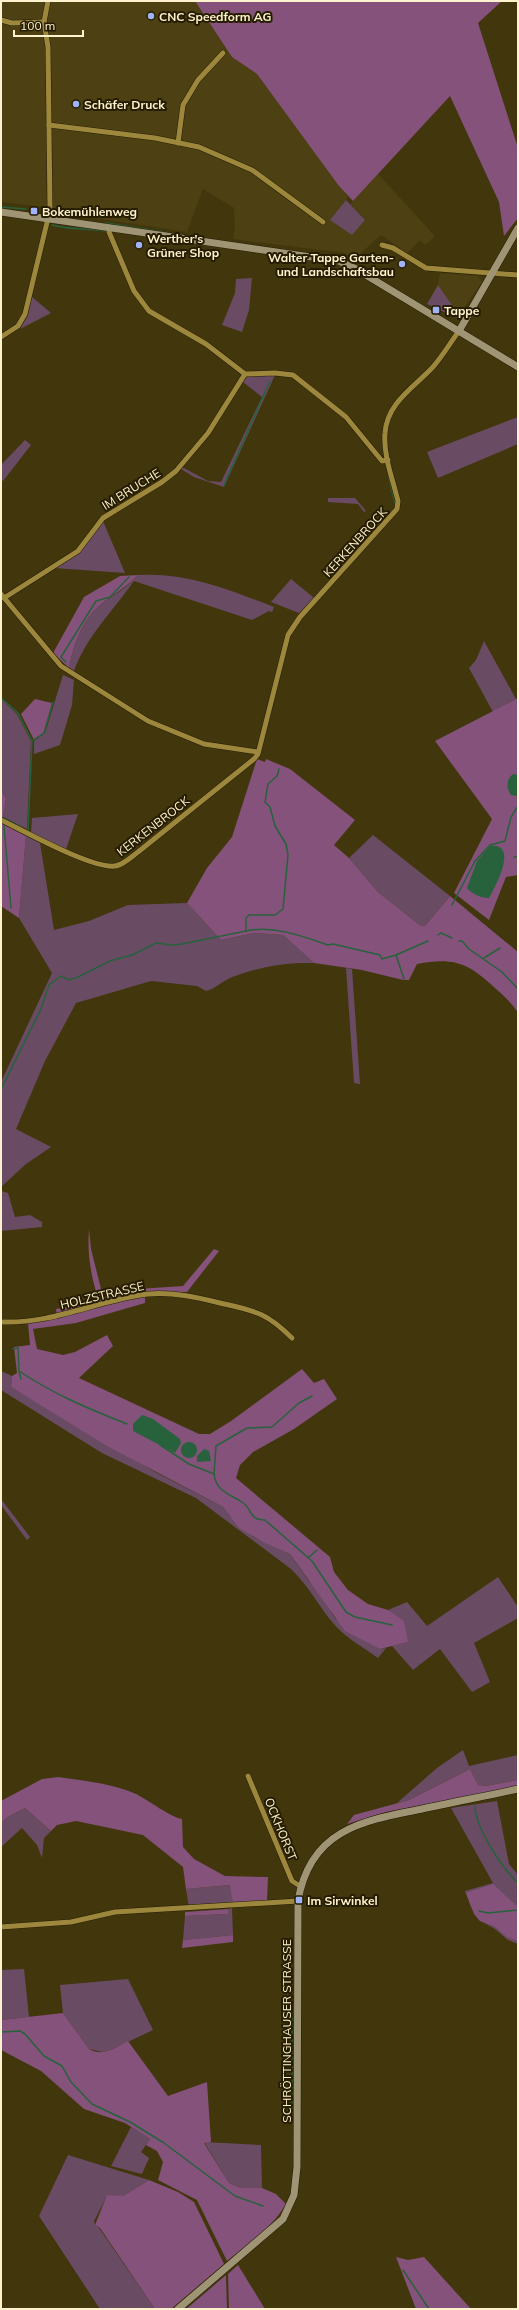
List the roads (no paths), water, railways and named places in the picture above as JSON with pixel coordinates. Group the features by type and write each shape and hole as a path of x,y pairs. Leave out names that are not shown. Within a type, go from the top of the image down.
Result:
{"main road":[{"path":"1,212 338,261 356,269 518,367"},
{"path":"459,331 518,228"},
{"name":"SCHRÖTTINGHAUSER STRASSE","path":"178,2309 283,2218 294,2195 297,2167 298,1901 300,1886 305,1873 320,1850 329,1840 350,1827 380,1817 518,1789"}],"street":[{"path":"1,337 18,326 25,314 43,233 49,218 48,47 44,22 48,1"},
{"path":"1,20 12,23 44,22"},
{"path":"178,142 183,105 198,80 223,54"},
{"path":"49,125 178,142 199,147 252,170 324,222"},
{"path":"110,228 109,232 134,291 146,308 206,344 245,374 275,373 293,375 346,417 382,461 388,460"},
{"path":"382,245 393,248 426,268 518,275"},
{"name":"KERKENBROCK","path":"1,820 68,852 102,864 116,866 133,856 254,759 258,752 288,635 300,617 396,511 398,501 388,460 384,433 390,416 401,398 433,367 459,331"},
{"name":"IM BRUCHE","path":"3,596 78,551 103,518 162,482 176,471 208,433 245,374"},
{"path":"3,596 61,666 148,721 204,744 258,752"},
{"name":"HOLZSTRASSE","path":"1,1322 50,1318 77,1312 117,1300 167,1294 186,1295 255,1311 271,1318 292,1338"},
{"name":"OCKHORST","path":"248,1776 292,1881 300,1886"},
{"path":"1,1927 71,1922 115,1912 185,1910 298,1901"}],"waterway":[{"path":"1,207 26,209"},
{"path":"106,223 163,232"},
{"path":"52,225 65,228 106,231"},
{"path":"224,485 270,381"},
{"path":"389,478 395,503"},
{"path":"66,662 61,657 96,601 110,597 129,577"},
{"path":"1,698 18,713 32,741 28,831"},
{"path":"32,741 44,733 53,702"},
{"path":"1,1089 41,1009 49,985 61,976 69,980 78,977 110,961 132,955 156,943 172,945 182,944 246,931 246,918 249,915 275,915 283,909 288,855 286,844 275,826 270,807 265,802 268,784 277,776 279,769"},
{"path":"452,905 475,861 490,845 505,841 511,817 518,806"},
{"path":"4,818 21,827"},
{"path":"4,826 11,908"},
{"path":"246,931 267,929 287,932 328,945 333,944 380,955 382,959 396,955 404,979"},
{"path":"438,935 441,933 452,938"},
{"path":"396,955 428,941"},
{"path":"459,941 462,941 469,949 502,972 518,989"},
{"path":"484,958 500,948"},
{"path":"13,1349 18,1348 19,1371 32,1380 85,1407 127,1424"},
{"path":"19,1371 21,1379"},
{"path":"160,1445 189,1464 214,1474 216,1446 247,1428 272,1427 299,1403 312,1396"},
{"path":"214,1474 215,1480 224,1492 242,1502 253,1516 260,1520 265,1520 312,1561 346,1612 355,1617 392,1625"},
{"path":"308,1558 317,1550"},
{"path":"475,1806 479,1825 490,1847 497,1858 518,1883"},
{"path":"479,1911 488,1913 518,1910"},
{"path":"293,2004 293,2113"},
{"path":"1,2032 20,2031 25,2034 44,2056 62,2066 71,2082 92,2104 130,2122 164,2143 235,2196 263,2206"},
{"path":"403,2270 429,2309"}],"place":[{"name":"CNC Speedform AG","path":"151,16"},
{"name":"Schäfer Druck","path":"76,104"},
{"name":"Bokemühlenweg","path":"34,211"},
{"name":"Werther's Grüner Shop","path":"139,245"},
{"name":"Walter Tappe Garten- und Landschaftsbau","path":"402,264"},
{"name":"Tappe","path":"436,310"},
{"name":"Im Sirwinkel","path":"299,1900"}]}
